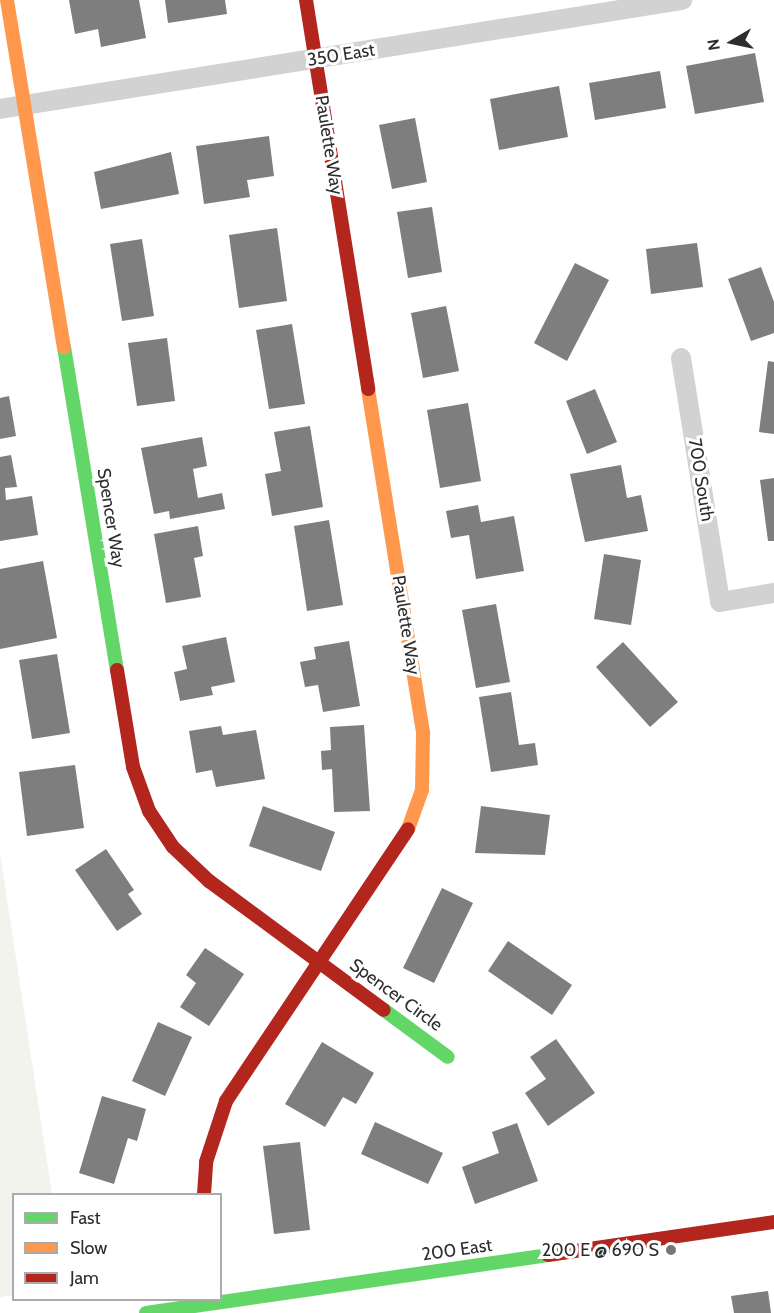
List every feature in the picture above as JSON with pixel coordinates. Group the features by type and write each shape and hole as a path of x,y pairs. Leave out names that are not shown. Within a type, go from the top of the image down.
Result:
{"street":[{"name":"Spencer Way","path":"7,0 133,767 149,811 172,847 321,963"},
{"name":"Paulette Way","path":"204,1193 206,1162 226,1101 402,845 422,790 423,734 306,0"},
{"name":"350 East","path":"0,109 316,59 596,6 682,0"},
{"name":"700 South","path":"681,358 720,602 774,593"},
{"name":"Spencer Circle","path":"321,963 448,1056"},
{"name":"200 East","path":"222,1300 774,1222"},
{"name":"200 East","path":"146,1313 213,1301"}],"shaded area":[{"path":"0,853 52,1193 12,1193 12,1295 0,1297"}],"building":[{"path":"69,0 139,0 146,38 101,47 98,29 75,34"},
{"path":"165,0 225,0 227,14 168,23"},
{"path":"755,53 764,102 695,114 686,66"},
{"path":"660,71 666,108 595,120 589,83"},
{"path":"559,86 568,137 499,150 490,99"},
{"path":"415,118 427,182 392,189 379,125"},
{"path":"269,136 274,176 247,180 250,197 204,204 196,146"},
{"path":"171,152 179,194 101,209 94,172"},
{"path":"432,207 442,272 408,278 397,212"},
{"path":"277,228 287,301 239,308 229,235"},
{"path":"142,239 154,316 122,321 110,244"},
{"path":"697,243 703,287 651,294 646,249"},
{"path":"575,263 609,280 567,361 534,343"},
{"path":"761,267 774,302 774,333 751,341 728,279"},
{"path":"446,306 459,371 423,378 411,313"},
{"path":"292,324 305,404 269,409 256,330"},
{"path":"167,338 175,401 137,406 128,343"},
{"path":"768,361 774,362 774,434 759,432"},
{"path":"595,389 617,442 587,454 566,401"},
{"path":"9,396 16,436 0,439 0,398"},
{"path":"468,403 481,481 440,488 427,410"},
{"path":"310,426 323,507 272,516 265,474 281,471 274,432"},
{"path":"202,437 207,466 193,469 198,498 222,493 225,509 170,519 169,511 154,514 141,448"},
{"path":"11,455 17,487 5,488 6,500 32,496 38,535 0,541 0,457"},
{"path":"621,465 627,498 641,495 648,531 585,542 570,474"},
{"path":"774,478 774,541 768,541 760,480"},
{"path":"478,505 481,522 514,516 524,571 476,579 469,535 451,538 446,511"},
{"path":"329,520 343,605 307,611 294,526"},
{"path":"198,526 203,556 194,558 201,597 166,603 154,534"},
{"path":"604,554 641,560 631,625 594,619"},
{"path":"43,561 57,638 0,649 0,569"},
{"path":"496,604 510,682 476,688 462,610"},
{"path":"226,637 235,682 211,687 213,695 180,701 174,672 187,669 182,646"},
{"path":"349,641 360,706 323,712 318,685 305,687 300,662 316,659 314,647"},
{"path":"623,642 678,702 650,727 596,667"},
{"path":"57,654 70,733 32,739 19,660"},
{"path":"511,692 519,745 535,743 538,765 491,772 479,697"},
{"path":"364,725 370,811 334,812 332,769 322,770 321,751 331,750 330,727"},
{"path":"221,726 223,735 256,730 265,779 216,787 212,770 196,773 189,731"},
{"path":"75,765 84,828 27,836 19,772"},
{"path":"263,806 335,832 321,871 249,846"},
{"path":"481,806 550,815 545,855 475,853"},
{"path":"106,849 134,890 128,894 142,914 117,931 75,870"},
{"path":"442,888 473,903 434,983 403,968"},
{"path":"508,941 572,985 552,1015 488,971"},
{"path":"205,948 244,974 209,1026 180,1007 196,983 186,975"},
{"path":"158,1022 192,1037 165,1096 132,1081"},
{"path":"556,1039 595,1093 548,1126 525,1093 546,1079 530,1057"},
{"path":"322,1042 374,1073 356,1104 343,1097 325,1127 285,1104"},
{"path":"102,1096 146,1109 137,1141 128,1138 114,1184 79,1173"},
{"path":"375,1122 443,1153 428,1184 361,1154"},
{"path":"517,1123 538,1181 475,1204 462,1167 499,1153 492,1132"},
{"path":"300,1142 310,1230 274,1234 263,1146"},
{"path":"768,1291 771,1313 734,1313 731,1296"}],"traffic: fast":[{"path":"64,347 117,670"},
{"path":"384,1010 448,1057"},
{"path":"146,1313 548,1255"}],"traffic: slow":[{"path":"7,0 64,347"},
{"path":"368,389 423,734 422,790 408,829"}],"traffic: jam":[{"path":"306,0 368,389"},
{"path":"117,670 133,767 149,811 173,847 209,881 384,1010"},
{"path":"204,1193 206,1162 226,1101 408,829"},
{"path":"548,1255 774,1222"}],"place":[{"name":"200 E @ 690 S","path":"671,1250"}]}
